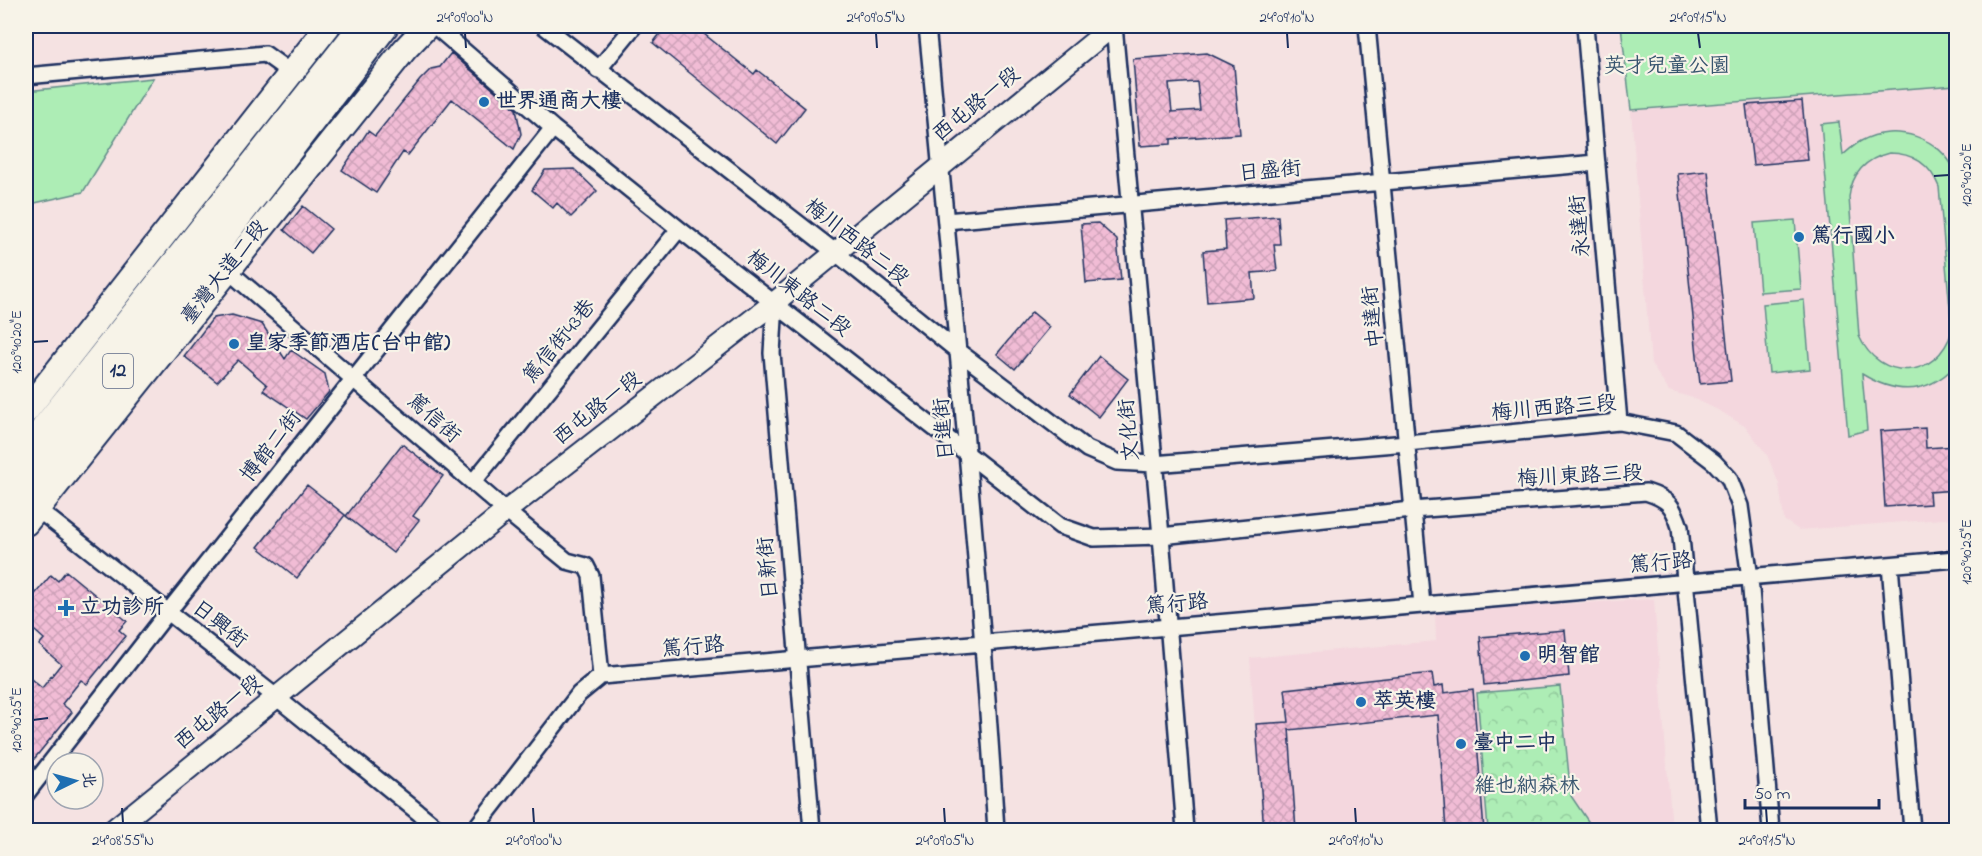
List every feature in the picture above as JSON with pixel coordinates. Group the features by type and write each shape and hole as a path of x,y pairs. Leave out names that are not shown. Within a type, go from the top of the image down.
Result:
{"main road":[{"name":"12","path":"26,450 361,26"},
{"name":"臺灣大道二段","path":"29,510 219,263 386,26"},
{"name":"臺灣大道二段","path":"26,487 427,26"},
{"path":"26,411 325,28"}],"street":[{"name":"梅川東路二段","path":"435,26 554,128 679,229 1060,526 1094,538 1161,536"},
{"name":"梅川西路二段","path":"544,26 835,252 959,352 1087,449 1117,462 1154,464"},
{"path":"598,70 634,26"},
{"name":"日進街","path":"927,26 985,644 996,831"},
{"name":"西屯路一段","path":"113,831 506,511 775,302 1114,26"},
{"name":"文化街","path":"1114,26 1161,536 1185,831"},
{"name":"中達街","path":"1367,26 1422,605"},
{"name":"永達街","path":"1585,26 1619,422"},
{"path":"26,76 265,54 290,72"},
{"name":"博館二街","path":"26,794 554,128"},
{"name":"日盛街","path":"946,221 1597,163"},
{"name":"篤信街","path":"172,223 474,481 506,511 567,561 586,566 591,576 601,676"},
{"name":"篤信街43巷","path":"474,481 679,229"},
{"name":"日新街","path":"775,302 772,354 812,831"},
{"name":"梅川西路三段","path":"1154,464 1407,443 1619,422 1676,433 1714,462 1729,478 1740,506 1750,578 1772,831"},
{"name":"梅川東路三段","path":"1161,536 1412,510 1646,492 1664,497 1675,512 1680,527 1709,831"},
{"name":"日興街","path":"29,510 168,612 440,831"},
{"name":"篤行路","path":"601,676 1956,559"},
{"path":"1890,565 1912,831"},
{"path":"474,831 579,694 601,676"}],"shaded area":[{"name":"篤行國小","path":"1956,85 1956,518 1799,530 1784,520 1779,484 1767,455 1746,427 1693,398 1669,391 1651,364 1631,110"},
{"name":"臺中二中","path":"1654,599 1672,830 1262,830 1250,658 1436,641 1435,611"}],"green space":[{"name":"英才兒童公園","path":"1621,26 1956,26 1956,85 1631,110"},
{"path":"153,78 83,192 26,205 26,91"},
{"path":"1839,122 1843,155 1858,143 1874,135 1902,133 1916,136 1940,150 1956,173 1956,365 1934,382 1911,389 1887,386 1862,374 1867,430 1848,435 1821,124","holes":["1889,153 1920,161 1931,172 1939,187 1952,331 1945,347 1934,359 1922,367 1908,370 1894,368 1880,362 1868,351 1859,336 1849,197 1853,181 1861,168 1873,159"]},
{"path":"1795,220 1801,289 1760,292 1754,223"},
{"path":"1804,300 1810,369 1769,373 1763,304"},
{"name":"維也納森林","path":"1560,686 1571,796 1594,830 1488,830 1477,693"}],"building":[{"path":"666,26 694,26 754,74 757,70 805,108 777,144 653,43"},
{"name":"世界通商大樓","path":"451,53 516,109 521,134 514,149 452,99 408,155 403,152 376,193 342,170 368,131 375,136 420,80 431,69 440,67"},
{"path":"1207,53 1234,66 1240,134 1171,139 1171,144 1140,146 1133,59","holes":["1197,82 1200,110 1172,112 1169,84"]},
{"path":"1802,101 1808,160 1753,165 1746,105"},
{"path":"574,169 597,191 571,217 557,203 553,208 532,190 545,170"},
{"path":"1708,171 1731,381 1700,384 1678,174"},
{"path":"303,206 331,229 311,253 284,230"},
{"path":"1278,216 1280,244 1274,244 1277,271 1252,273 1254,298 1207,302 1203,251 1226,249 1224,220"},
{"path":"1098,223 1117,240 1121,280 1086,283 1081,224"},
{"path":"1032,312 1050,327 1015,369 997,354"},
{"path":"232,315 262,324 285,359 291,350 325,374 329,392 306,419 263,390 267,385 238,360 217,382 184,356 213,318"},
{"path":"1099,356 1128,379 1099,417 1070,394"},
{"path":"1925,428 1926,448 1956,446 1956,490 1929,492 1930,504 1885,507 1880,431"},
{"path":"402,444 443,476 413,516 419,520 393,553 346,516"},
{"path":"307,485 345,515 297,578 258,547"},
{"path":"66,571 127,621 119,630 126,636 87,684 81,680 62,704 72,712 26,769 26,675 42,688 61,664 39,645 44,639 26,623 26,605 51,575 58,581"},
{"name":"明智館","path":"1565,630 1569,676 1484,685 1480,637"},
{"path":"1432,673 1434,687 1443,685 1444,693 1473,689 1484,831 1446,831 1438,715 1289,730 1296,831 1264,831 1256,724 1289,722 1285,689"}],"place":[{"name":"世界通商大樓","path":"484,102"},
{"name":"篤行國小","path":"1799,237"},
{"name":"皇家季節酒店(台中館)","path":"234,344"},
{"name":"立功診所","path":"66,608"},
{"name":"明智館","path":"1525,656"},
{"name":"萃英樓","path":"1361,702"},
{"name":"臺中二中","path":"1461,744"}]}
